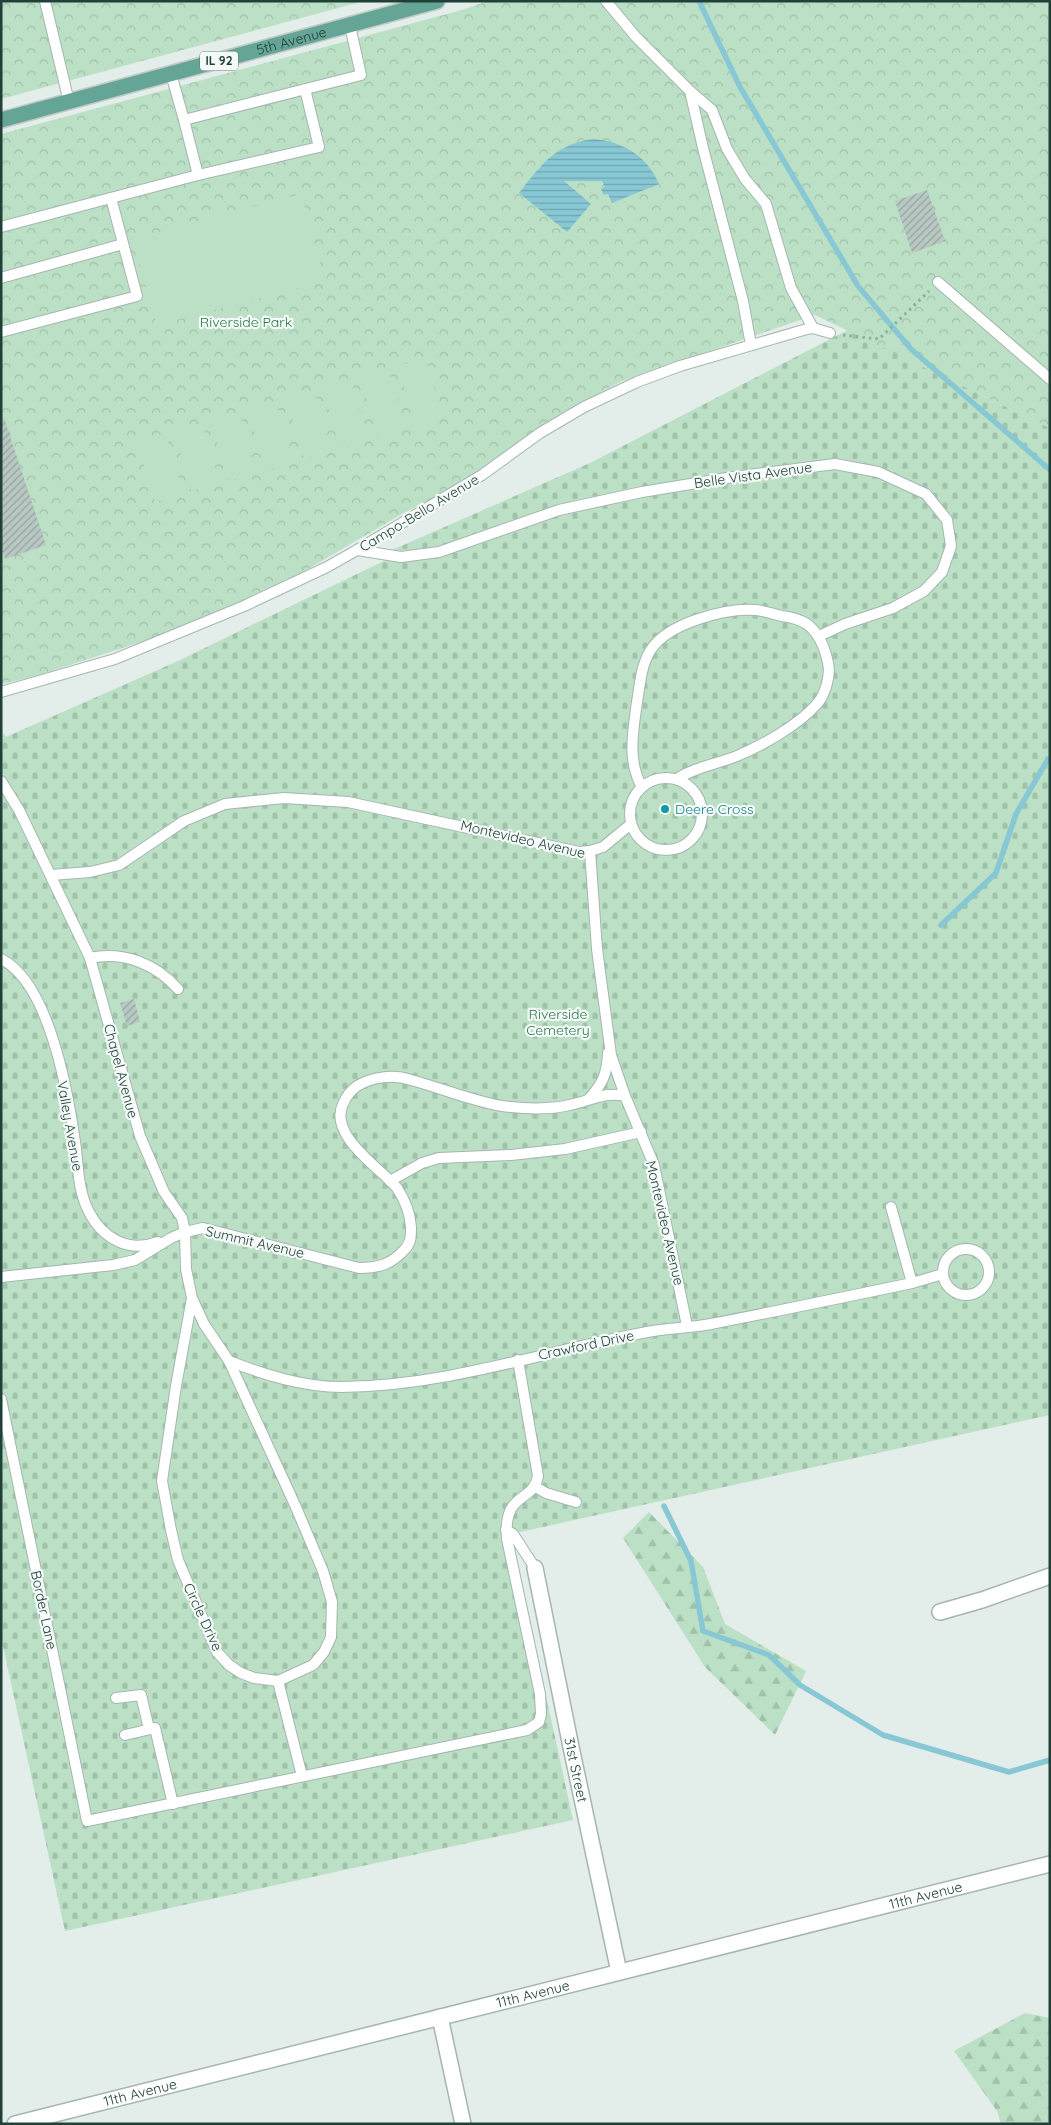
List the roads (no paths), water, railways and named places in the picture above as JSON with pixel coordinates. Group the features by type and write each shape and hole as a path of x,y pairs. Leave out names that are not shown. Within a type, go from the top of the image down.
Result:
{"main road":[{"name":"5th Avenue","path":"1,120 437,1"}],"street":[{"name":"31st Street","path":"535,1568 570,1747 619,1972"},
{"path":"940,1612 982,1600 1050,1576"},
{"name":"11th Avenue","path":"15,2124 1050,1864"},
{"path":"440,2017 463,2124"}],"lane":[{"path":"45,1 69,102"},
{"path":"606,1 636,37 690,91 712,110 727,148 745,178 766,204 791,288 813,328 830,333"},
{"path":"184,120 361,75 350,26"},
{"path":"171,74 198,175"},
{"path":"1,227 198,175 319,147 305,89"},
{"path":"690,91 742,301 750,345"},
{"path":"1,332 136,296 111,198"},
{"path":"1,278 123,244"},
{"path":"938,282 1050,379"},
{"name":"Campo-Bello Avenue","path":"1,692 115,659 244,606 327,567 482,475 540,434 584,407 637,382 750,345 813,328"},
{"name":"Belle Vista Avenue","path":"356,550 401,557 439,552 568,508 642,492 835,464 878,472 926,494 948,520 951,546 942,572 924,590 893,608 845,624 819,636"},
{"path":"642,787 633,761 633,732 642,669 650,651 661,638 691,622 711,615 752,610 806,623 819,636 830,668 828,680 818,704 796,724 760,744 737,756 687,772 677,779"},
{"path":"663,777 677,779 693,789 702,805 703,819 698,832 688,844 675,849 661,850 649,846 636,835 631,824 631,803 636,793 648,782 663,777"},
{"name":"Chapel Avenue","path":"1,781 51,875 90,958 140,1136 153,1171 164,1192 182,1218 185,1232 186,1269 192,1298 204,1324 228,1362"},
{"name":"Montevideo Avenue","path":"51,875 90,872 119,865 184,821 225,804 284,798 348,802 578,852 590,851 597,949 611,1055 625,1096 654,1164 687,1326"},
{"path":"590,851 602,847 631,824"},
{"path":"90,958 102,956 121,957 146,963 167,977 178,989"},
{"name":"Valley Avenue","path":"1,958 18,970 29,985 37,998 47,1023 70,1114 78,1175 92,1217 105,1234 115,1242 126,1245 152,1245 171,1238"},
{"path":"589,1100 599,1088 607,1071 608,1040"},
{"name":"Summit Avenue","path":"1,1277 112,1265 135,1260 171,1238 185,1232 203,1228 360,1268 385,1266 394,1260 409,1244 411,1234 408,1207 390,1181 356,1147 345,1133 340,1119 341,1108 346,1096 353,1088 365,1081 378,1078 407,1078 502,1106 539,1109 571,1105 610,1093 625,1096"},
{"path":"390,1181 422,1163 439,1158 511,1155 565,1149 641,1132"},
{"path":"891,1207 912,1283"},
{"path":"962,1249 979,1252 988,1264 989,1274 987,1282 980,1290 971,1294 960,1294 951,1289 946,1285 943,1274 945,1261 953,1252 962,1249"},
{"name":"Crawford Drive","path":"228,1362 266,1375 342,1387 421,1381 463,1374 648,1332 708,1324 912,1283 943,1274"},
{"name":"Circle Drive","path":"192,1298 176,1386 162,1481 171,1530 178,1560 217,1652 240,1673 254,1678 278,1681"},
{"path":"125,1735 155,1728 172,1804 527,1730 539,1722 541,1714 540,1694 506,1530 506,1521 512,1505 534,1486 538,1476 518,1360"},
{"path":"228,1362 295,1504 323,1571 332,1602 331,1637 324,1652 313,1666 278,1681 302,1776"},
{"name":"Border Lane","path":"1,1399 87,1822 172,1804"},
{"path":"534,1486 546,1493 576,1502"},
{"path":"506,1530 513,1534 535,1568"},
{"path":"116,1698 141,1695 149,1729"}],"water":[{"path":"594,139 615,143 633,152 648,166 659,184 612,203 608,194 604,195 601,189 605,187 602,181 564,181 591,204 567,232 519,193 550,157 569,145"}],"waterway":[{"path":"699,1 740,87 858,286 911,349 1050,470"},
{"path":"941,925 996,873 1016,814 1048,759 1050,760"},
{"path":"664,1506 691,1561 703,1631 769,1655 800,1685 883,1735 1009,1772 1050,1760"}],"place":[{"name":"Deere Cross","path":"665,809"}],"park label":[{"name":"Riverside Park","path":"246,322"},
{"name":"Riverside Cemetery","path":"558,1022"}]}
